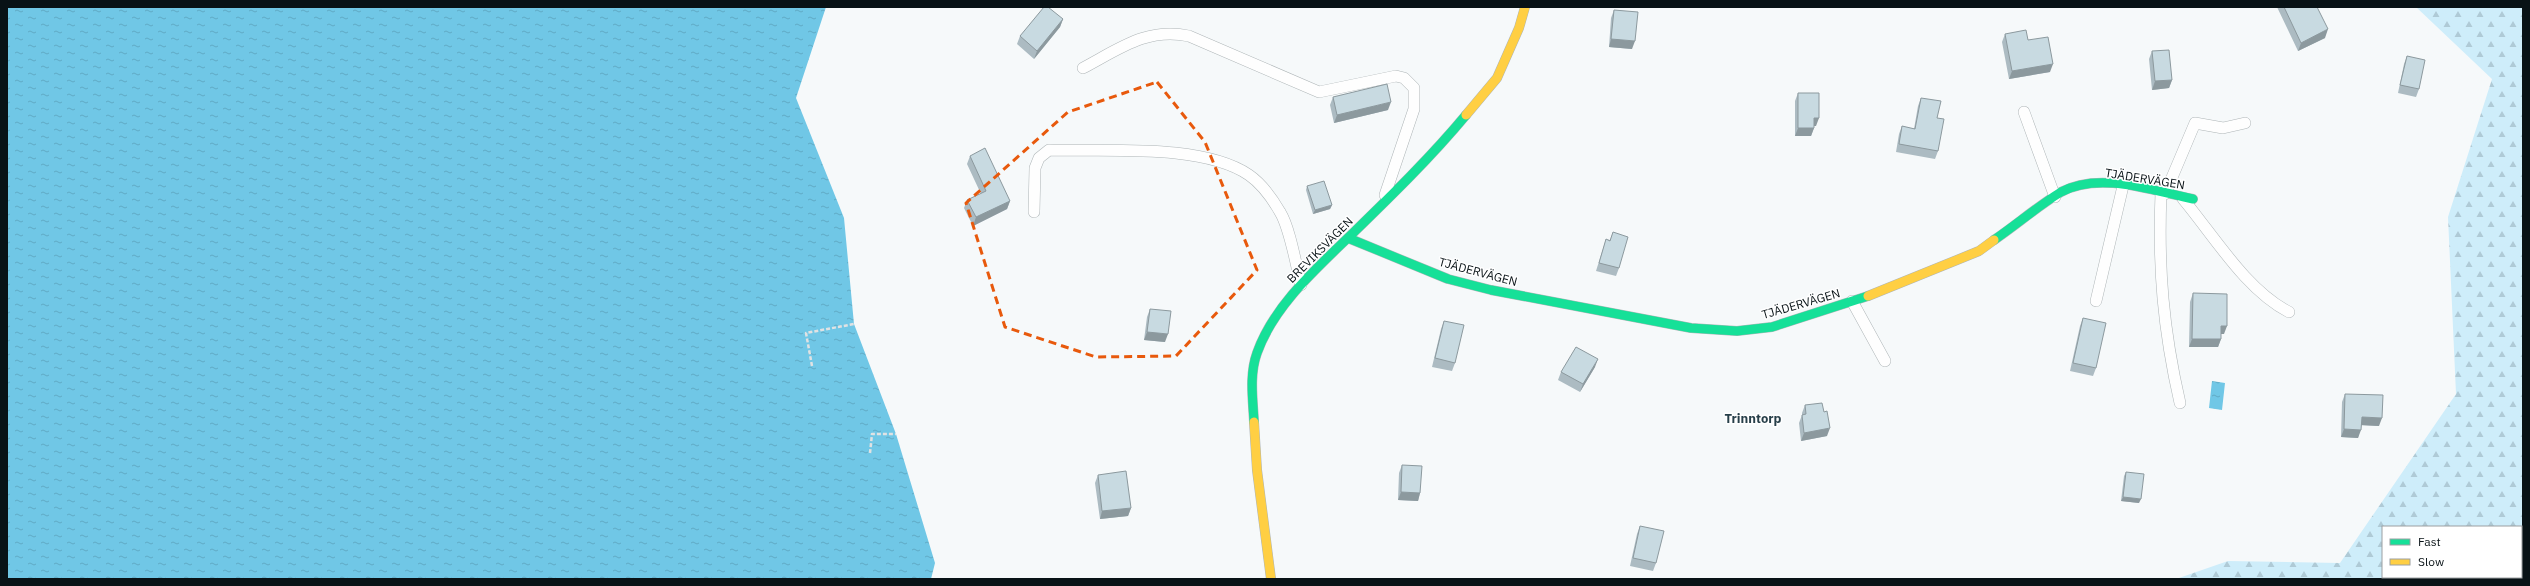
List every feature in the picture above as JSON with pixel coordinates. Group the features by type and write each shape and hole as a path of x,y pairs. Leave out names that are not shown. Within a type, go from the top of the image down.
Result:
{"street":[{"name":"BREVIKSVÄGEN","path":"1271,579 1257,470 1252,381 1257,354 1269,328 1301,285 1439,148 1497,78 1519,28 1525,7"},
{"name":"TJÄDERVÄGEN","path":"1348,238 1448,279 1491,290 1691,328 1737,330 1772,327 1852,301 1979,251 2054,197 2062,192 2080,186 2099,183 2193,199"}],"lane":[{"path":"1083,68 1138,39 1159,33 1175,33 1189,36 1319,92 1388,77 1404,78 1414,88 1414,109 1380,207"},
{"path":"2024,112 2054,197"},
{"path":"2180,403 2170,357 2162,304 2159,250 2163,193 2195,123 2223,128 2245,123"},
{"path":"1034,212 1035,168 1039,158 1049,150 1188,154 1235,167 1249,175 1264,189 1281,213 1301,285"},
{"path":"2096,301 2123,186"},
{"path":"2182,197 2249,281 2272,303 2289,312"},
{"path":"1852,301 1885,361"}],"path":[{"path":"812,366 806,334 854,324"},
{"path":"870,453 872,434 896,434"}],"highlighted area":[{"path":"1157,82 1205,142 1257,270 1176,356 1096,357 1005,327 966,203 1068,112"}],"green space":[{"path":"2416,7 2523,7 2523,579 2176,579 2228,561 2340,563 2456,394 2448,217 2492,79"}],"water":[{"path":"7,7 826,7 796,98 844,218 854,324 896,434 935,563 931,579 7,579"},
{"path":"2212,381 2225,383 2222,410 2209,408"}],"building":[{"path":"1044,7 1048,7 1063,19 1037,51 1020,36"},
{"path":"2284,7 2317,7 2328,29 2301,43"},
{"path":"1614,10 1638,12 1635,41 1611,39"},
{"path":"2026,30 2028,40 2048,37 2053,64 2012,71 2005,34"},
{"path":"2169,50 2172,80 2155,81 2152,51"},
{"path":"2407,56 2425,60 2419,89 2400,85"},
{"path":"1387,84 1391,102 1337,115 1333,97"},
{"path":"1798,93 1819,93 1819,118 1814,118 1814,128 1798,128"},
{"path":"1921,98 1941,101 1937,118 1944,119 1938,151 1899,144 1902,126 1915,129"},
{"path":"985,148 1010,201 976,217 967,200 986,191 970,156"},
{"path":"1324,181 1332,205 1315,210 1307,186"},
{"path":"1613,232 1628,237 1619,268 1599,263 1606,239 1610,241"},
{"path":"2193,293 2227,294 2227,326 2221,326 2221,339 2192,339"},
{"path":"1150,309 1171,311 1168,334 1147,332"},
{"path":"2083,318 2106,323 2096,368 2073,363"},
{"path":"1444,321 1464,325 1455,363 1435,358"},
{"path":"1576,347 1598,359 1583,384 1561,372"},
{"path":"2345,394 2383,395 2382,418 2362,417 2361,430 2344,429"},
{"path":"1822,403 1824,412 1827,411 1830,428 1804,433 1802,415 1806,414 1805,405"},
{"path":"1402,465 1422,466 1420,493 1401,492"},
{"path":"1126,471 1131,508 1102,511 1098,475"},
{"path":"2126,472 2144,474 2141,499 2123,497"},
{"path":"1640,526 1664,531 1656,563 1633,558"}],"traffic: fast":[{"path":"1254,422 1252,379 1257,353 1265,335 1285,303 1311,274 1411,176 1466,115"},
{"path":"1994,240 2052,197 2076,186 2092,183 2109,183 2144,188 2193,199"},
{"path":"1348,238 1448,279 1491,290 1691,328 1737,331 1772,327 1868,296"}],"traffic: slow":[{"path":"1466,115 1497,78 1519,28 1525,7"},
{"path":"1868,296 1979,251 1994,240"},
{"path":"1254,422 1257,470 1271,579"}],"district":[{"name":"Trinntorp","path":"1753,418"}]}
